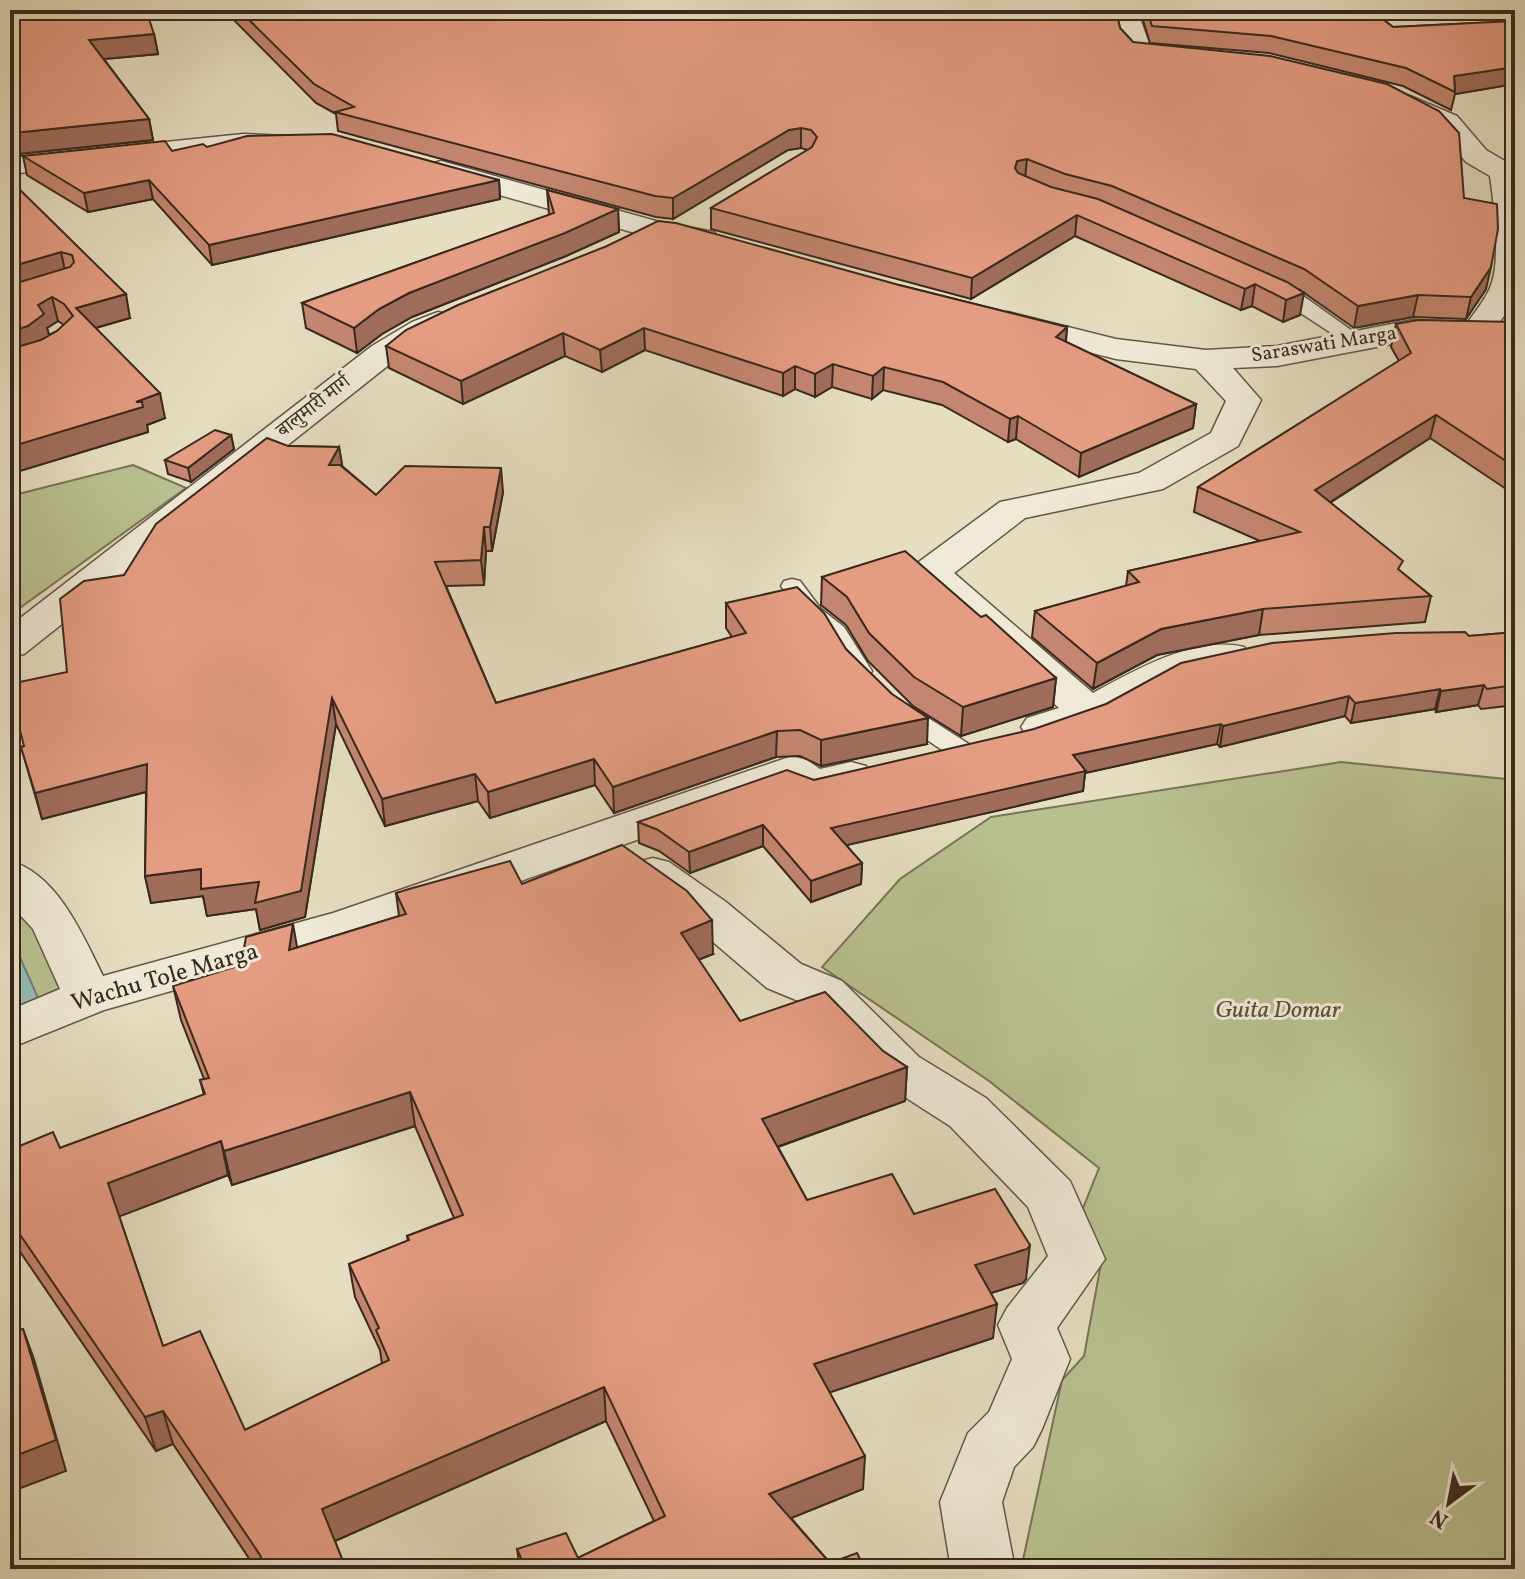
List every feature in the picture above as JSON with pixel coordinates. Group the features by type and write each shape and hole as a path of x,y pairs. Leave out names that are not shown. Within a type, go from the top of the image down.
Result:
{"street":[{"path":"1125,10 1134,46 1140,53 1211,60"},
{"path":"1393,95 1447,122 1476,156 1504,172 1510,208 1507,289 1491,308 1477,333"},
{"path":"10,166 208,145 308,142"},
{"path":"420,164 725,245"},
{"path":"619,250 706,216"},
{"name":"बालुमारी मार्ग","path":"10,645 335,393 375,357 419,330 473,309"},
{"name":"Saraswati Marga","path":"983,316 1116,349 1206,360 1277,356 1413,330 1515,333"},
{"path":"1089,712 930,572 1013,510 1150,481 1226,439 1244,400 1206,360"},
{"name":"Wachu Tole Marga","path":"10,1030 88,997 348,925 792,770 813,784 963,752 1089,712 1172,667 1274,649"},
{"path":"583,841 641,864 709,913 784,976 825,993 901,1070 968,1112 1051,1196 1077,1259 1027,1325 1041,1359 1012,1429 989,1452 971,1502 983,1569"},
{"path":"10,876 53,921 88,997"}],"lane":[{"path":"1084,10 1202,10"},
{"path":"1325,11 1515,12"},
{"path":"1254,280 1292,297 1355,340"},
{"path":"792,586 813,614 836,632 856,667 902,713 963,752"}],"green space":[{"path":"133,465 186,488 10,615 10,496"},
{"name":"Guita Domar","path":"1341,762 1515,780 1515,1569 1021,1569 1062,1380 1084,1356 1102,1258 1077,1223 1099,1168 989,1081 822,967 900,879 991,817"},
{"path":"10,886 86,993 10,1027"}],"water":[{"path":"10,935 39,1000 10,1011"}],"building":[{"path":"10,10 146,10 154,34 89,40 149,119 10,131"},
{"path":"239,10 1116,10 1120,28 1133,42 1270,56 1387,84 1439,111 1459,133 1464,198 1497,204 1498,229 1491,267 1471,297 1418,295 1358,306 1304,269 1112,186 1065,174 1027,159 1017,161 1015,168 1018,173 1051,187 1098,199 1287,282 1304,293 1286,300 1255,284 1245,289 1077,215 972,278 711,208 812,147 817,137 811,130 789,130 673,198 655,196 335,112 354,107 314,84"},
{"path":"1147,10 1371,10 1393,27 1515,21 1515,67 1454,76 1455,92 1406,68 1271,36 1152,26"},
{"path":"332,134 499,180 209,245 149,180 84,193 23,156 165,141 172,151 203,144 207,147 247,136"},
{"path":"10,180 126,294 76,308 160,393 136,402 142,402 143,407 10,447 10,349 41,340 73,316 64,304 52,297 38,305 44,314 28,326 10,332 10,285 70,267 74,262 72,255 61,252 10,267"},
{"path":"547,190 618,209 565,233 409,293 379,309 354,328 302,303 554,213"},
{"path":"658,221 676,223 899,285 1067,327 1056,337 1196,404 1081,453 1018,416 1010,419 943,382 884,367 873,376 833,364 815,374 795,366 783,373 644,328 600,350 563,333 461,381 386,346 406,330 458,305 607,246"},
{"path":"1418,320 1515,322 1515,467 1436,415 1315,490 1403,561 1398,569 1431,596 1263,609 1161,629 1097,663 1035,611 1139,582 1128,571 1300,532 1198,487 1411,353 1396,324"},
{"path":"215,430 231,435 188,468 165,460"},
{"path":"267,438 288,446 339,447 329,465 340,465 376,495 405,466 501,468 490,527 484,527 481,560 435,562 496,703 746,633 726,603 797,587 824,613 846,649 892,694 928,718 821,740 800,730 777,731 613,787 594,759 488,792 475,774 382,799 332,698 301,891 255,903 259,882 201,889 201,869 145,876 147,764 35,793 21,747 24,746 10,684 67,672 60,599 84,581 124,575 156,524"},
{"path":"905,551 981,617 986,615 1056,678 963,707 914,677 869,633 847,597 822,577"},
{"path":"1465,632 1469,636 1515,632 1515,685 1487,689 1484,685 1440,689 1355,703 1349,696 1223,726 1073,755 1086,771 831,828 862,863 811,881 763,825 689,852 658,830 638,822 787,770 814,780 1034,729 1106,704 1181,663 1272,643 1396,633"},
{"path":"622,845 687,891 712,920 681,933 740,1021 825,992 883,1051 907,1067 762,1119 807,1200 892,1174 914,1214 995,1189 1030,1245 1027,1249 975,1265 997,1304 814,1364 865,1456 769,1494 830,1563 857,1553 865,1569 526,1569 517,1549 566,1533 578,1558 665,1516 604,1387 322,1509 346,1569 265,1569 260,1555 163,1411 145,1417 10,1220 10,1150 53,1132 60,1148 205,1094 200,1080 209,1078 173,986 241,965 246,937 293,924 289,950 406,914 396,893 510,861 522,884","holes":["410,1092 463,1215 407,1236 409,1240 349,1264 379,1328 376,1330 389,1360 245,1430 200,1331 163,1346 108,1183 221,1141 224,1151"]},
{"path":"23,1329 56,1440 10,1458 10,1332"}]}
